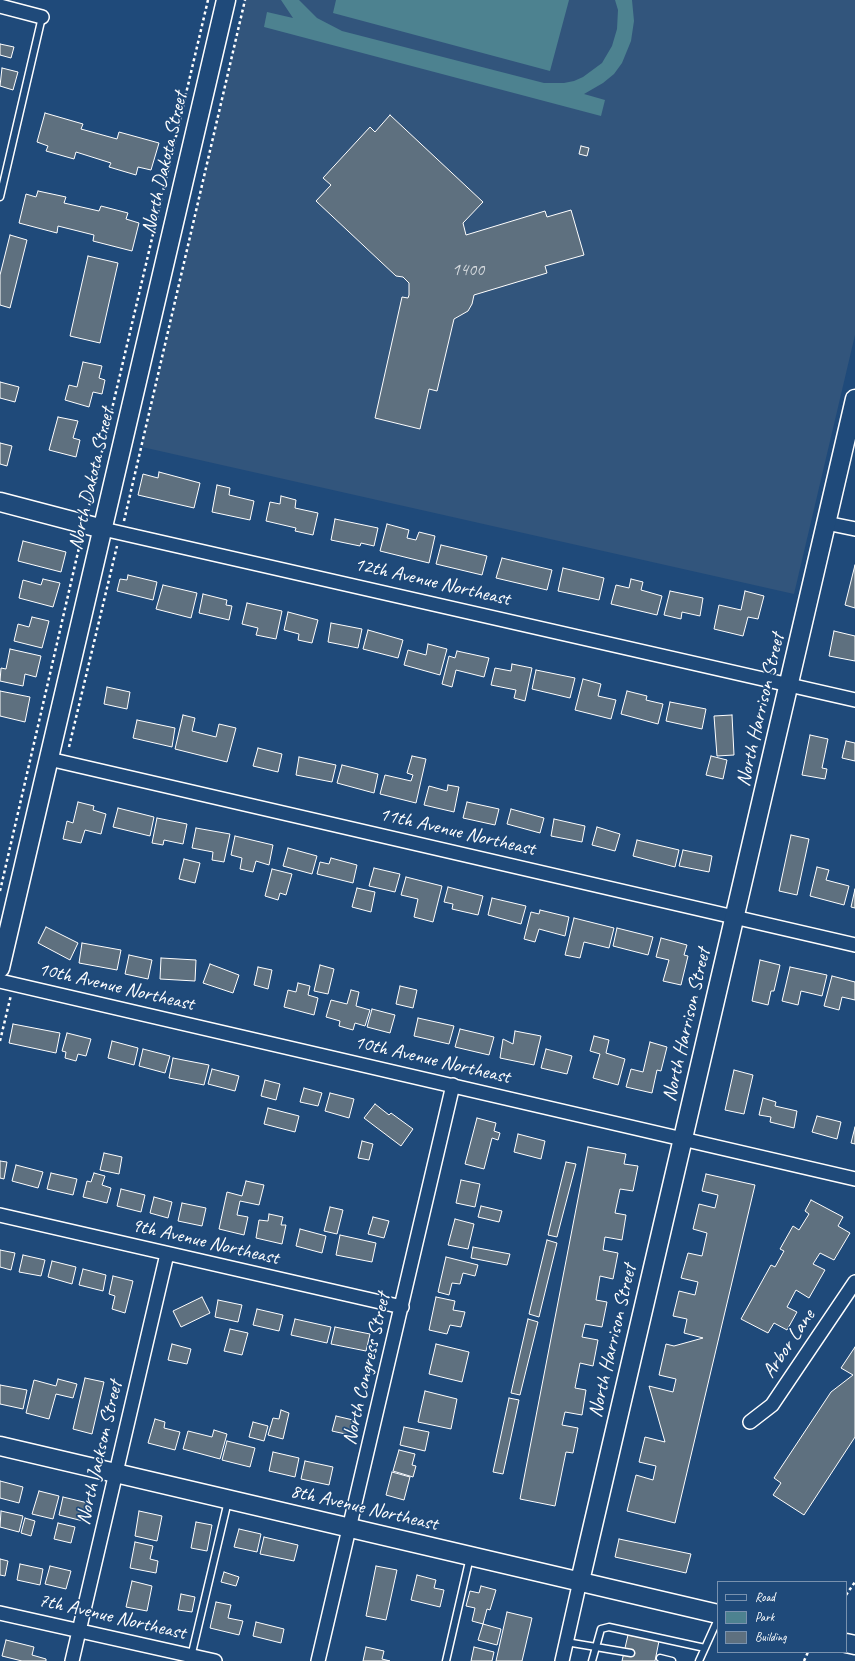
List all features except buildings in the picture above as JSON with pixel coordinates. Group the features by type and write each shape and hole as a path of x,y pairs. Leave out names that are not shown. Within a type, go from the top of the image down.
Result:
{"street":[{"name":"North Dakota Street","path":"0,968 226,0"},
{"path":"0,6 42,17"},
{"name":"North Harrison Street","path":"562,1661 855,399"},
{"name":"12th Avenue Northeast","path":"0,502 103,529 855,700"},
{"path":"826,523 855,529"},
{"name":"11th Avenue Northeast","path":"49,759 855,945"},
{"name":"10th Avenue Northeast","path":"0,981 855,1179"},
{"name":"North Congress Street","path":"318,1661 453,1085"},
{"name":"9th Avenue Northeast","path":"0,1215 402,1307"},
{"name":"North Jackson Street","path":"72,1661 167,1254"},
{"name":"Arbor Lane","path":"750,1422 772,1405 855,1282"},
{"name":"8th Avenue Northeast","path":"0,1446 717,1614"},
{"name":"7th Avenue Northeast","path":"0,1613 79,1630 191,1658 216,1661"}],"lane":[{"path":"0,197 42,17"},
{"path":"191,1658 228,1499"},
{"path":"446,1661 470,1556"},
{"path":"699,1661 717,1621"},
{"path":"592,1661 601,1629 609,1627 705,1648"},
{"path":"566,1642 631,1653"},
{"path":"660,1658 672,1661"}],"path":[{"path":"0,891 84,524 208,0"},
{"path":"847,1594 855,1582"}],"shaded area":[{"path":"245,0 855,0 855,335 794,594 142,447"}],"green space":[{"path":"281,0 299,0 317,18 342,31 544,83 564,83 574,81 583,77 602,63 612,46 617,29 618,10 615,0 632,0 634,21 631,41 622,63 614,74 603,83 584,94 605,100 601,116 264,27 267,12 293,18"},
{"path":"336,0 569,0 550,71 333,13"}]}
